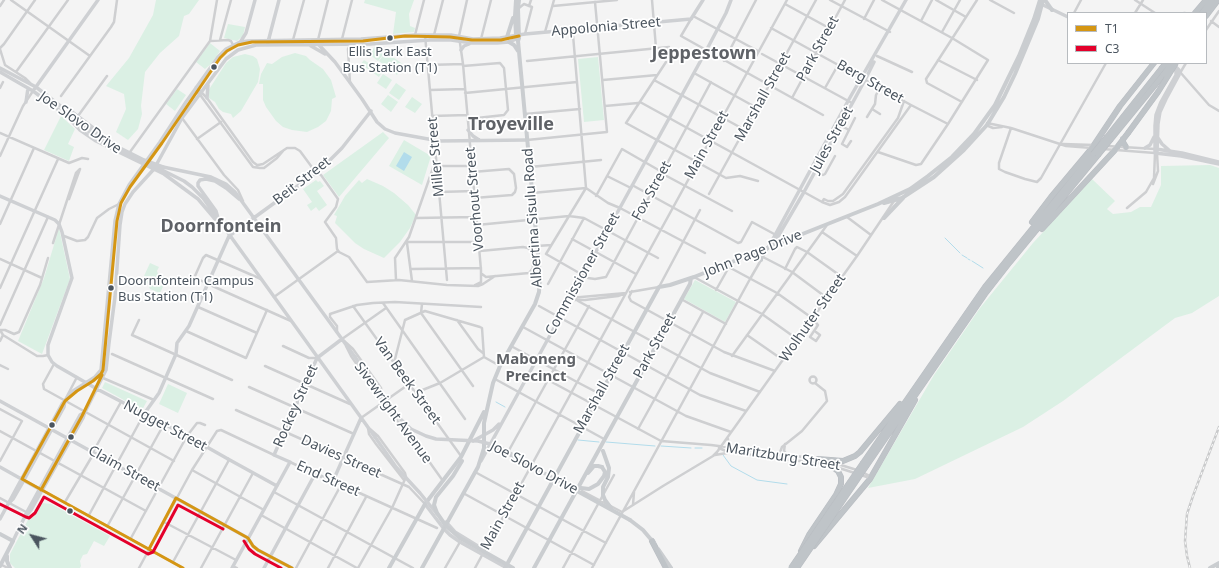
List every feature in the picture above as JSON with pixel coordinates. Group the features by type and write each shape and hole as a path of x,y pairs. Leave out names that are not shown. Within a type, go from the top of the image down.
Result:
{"highway":[{"path":"1196,12 1206,0"},
{"path":"1203,12 1212,0"},
{"path":"1207,15 1218,0"},
{"path":"799,560 970,315 1094,151 1126,98 1152,64"},
{"path":"1162,72 1166,64"},
{"path":"865,464 918,382 985,287 1017,245 1094,151 1109,138 1170,64"},
{"path":"1006,267 1116,148 1158,92 1175,64"},
{"path":"1124,138 1123,142 1126,147"},
{"path":"792,567 870,479 929,375"},
{"path":"818,459 844,461 858,454 918,382"},
{"path":"799,560 809,535 839,489 841,481 840,474 834,468 825,464"},
{"path":"652,541 666,568"}],"main road":[{"path":"34,89 98,0"},
{"path":"240,42 246,33 255,0"},
{"path":"268,45 279,0"},
{"name":"Albertina Sisulu Road","path":"390,568 426,502 461,459 483,413 490,390 500,366 538,296 540,286 516,8 518,0"},
{"path":"692,17 703,0"},
{"name":"Commissioner Street","path":"422,568 444,529 445,523 492,442 546,340 706,51 731,0"},
{"name":"Jules Street","path":"790,213 812,167 848,101 877,56 906,0"},
{"path":"1042,2 1050,9 1067,17"},
{"path":"884,218 907,192 923,185 946,167 964,150 986,123 1011,84 1041,10 1042,2"},
{"path":"986,123 1008,81 1042,2"},
{"path":"508,40 516,8"},
{"path":"1041,10 1050,9"},
{"name":"Appolonia Street","path":"508,40 545,32 692,17"},
{"name":"Jules Street","path":"771,246 804,192 889,32"},
{"path":"0,519 8,503 13,499 22,479 50,428 64,407 65,401 76,389 87,383 100,372 103,360 116,214 125,191 139,171 147,164 196,88 220,55 233,45 240,42 269,40 342,40 415,35 458,36 508,40 520,53"},
{"path":"318,40 319,45 346,76 377,122 385,129 395,133 434,140 527,140"},
{"path":"0,565 8,550 15,542 27,514 31,510 69,439 83,418 107,368 122,212 133,192 154,169 179,122 226,59 233,52 251,46 350,44 425,40 451,40 472,43"},
{"path":"461,50 466,45 472,43 508,40"},
{"path":"326,52 328,44"},
{"path":"308,45 329,56"},
{"path":"1167,64 1179,74"},
{"path":"1172,64 1177,68 1179,74"},
{"name":"Joe Slovo Drive","path":"0,68 62,107 76,119 116,146 179,177 192,187 220,222 317,358"},
{"name":"Joe Slovo Drive","path":"0,72 29,86"},
{"path":"1156,151 1155,122 1158,110 1163,98 1179,74"},
{"path":"207,98 206,91 208,82"},
{"path":"26,102 29,86"},
{"name":"Joe Slovo Drive","path":"34,89 66,115 76,119"},
{"name":"Beit Street","path":"144,414 155,401 166,378 176,354 177,343 186,331 198,307 229,236 317,172 342,148 371,112"},
{"path":"66,115 80,130 96,141 147,164"},
{"path":"76,119 112,143 130,152 154,169 163,170 198,199 215,220 223,227"},
{"path":"468,130 473,136 481,141"},
{"path":"1145,148 1156,137"},
{"path":"1156,137 1170,151"},
{"path":"824,145 828,147"},
{"path":"1156,151 1170,151 1219,163"},
{"path":"1156,151 1219,163"},
{"path":"138,161 140,166 139,171"},
{"path":"147,164 147,176"},
{"path":"812,167 816,170"},
{"path":"147,176 163,170"},
{"name":"Joe Slovo Drive","path":"163,170 211,177 219,180 231,188 243,202"},
{"path":"220,222 216,211 198,188 198,183 200,180 206,179 215,181 243,202 342,339 317,358 392,461 445,523 455,532 484,550 506,567"},
{"name":"John Page Drive","path":"878,204 894,201 907,192"},
{"name":"John Page Drive","path":"660,285 684,281 727,266 771,246 907,192"},
{"path":"0,196 48,217 59,224 64,236 72,280 48,345 48,355 54,364"},
{"path":"885,203 888,209"},
{"path":"755,253 760,255 762,259"},
{"name":"Park Street","path":"582,480 692,278"},
{"path":"684,281 687,284 687,289"},
{"name":"Marshall Street","path":"506,567 660,285"},
{"name":"Joe Slovo Drive","path":"342,339 394,412 411,429 436,439 478,441 490,444 630,520 643,530 671,568"},
{"name":"Rockey Street","path":"274,455 317,358"},
{"name":"Nugget Street","path":"54,364 97,389 189,437 277,486"},
{"name":"Albertina Sisulu Road","path":"478,467 484,448 484,419 494,381"},
{"name":"Claim Street","path":"0,401 201,511 248,538 253,546 292,568"},
{"path":"333,481 361,418"},
{"path":"467,445 496,428 504,418"},
{"path":"604,440 603,451 609,468 608,477 603,487 603,495 606,503 614,511"},
{"name":"End Street","path":"274,455 290,462"},
{"path":"445,523 435,508 435,500 437,494 453,476 461,459"},
{"path":"234,567 236,560 290,462"},
{"path":"534,568 561,518 577,489 582,480 594,466 602,467 605,472 601,482 595,486 586,489 568,486"},
{"path":"0,468 41,490"},
{"path":"264,568 315,474"},
{"name":"End Street","path":"315,474 333,481"},
{"path":"426,502 460,538 513,568"},
{"path":"426,502 444,529 460,542 506,567 516,568"},
{"path":"0,534 15,542"},
{"path":"8,550 6,559 9,568"},
{"path":"488,554 506,567"},
{"path":"1210,568 1219,563"}],"street":[{"path":"0,6 4,0"},
{"path":"11,0 90,56"},
{"path":"29,86 25,78 4,63 0,48 35,0"},
{"path":"16,72 68,0"},
{"path":"61,96 112,25 117,0"},
{"path":"130,152 210,41 217,0"},
{"path":"220,40 231,0"},
{"path":"293,40 304,0"},
{"path":"318,40 328,0"},
{"path":"342,40 352,0"},
{"path":"415,35 424,0"},
{"path":"434,35 443,0"},
{"path":"458,36 467,0"},
{"path":"481,38 491,0"},
{"path":"519,37 531,0"},
{"path":"545,32 554,0"},
{"path":"552,6 617,0"},
{"path":"652,0 656,48"},
{"path":"724,61 756,0"},
{"name":"Main Street","path":"475,568 787,0"},
{"name":"Marshall Street","path":"709,194 816,0"},
{"path":"830,0 889,32"},
{"name":"Park Street","path":"792,98 845,0"},
{"path":"864,19 874,0"},
{"path":"878,152 916,165 921,164 988,60 942,32 882,0"},
{"path":"921,21 932,0"},
{"path":"936,0 966,17"},
{"path":"942,32 960,0"},
{"path":"962,102 927,83 926,80 977,0"},
{"path":"990,0 1014,13"},
{"path":"1075,12 1081,0"},
{"path":"1135,0 1153,12"},
{"path":"1136,12 1143,0"},
{"path":"527,140 607,132 595,2"},
{"path":"516,8 524,4 530,6"},
{"path":"785,4 829,28"},
{"path":"1207,28 1219,11"},
{"path":"758,51 692,17 681,36 823,115"},
{"path":"1212,21 1219,27"},
{"name":"Berg Street","path":"771,28 948,124"},
{"name":"Miller Street","path":"425,35 447,280"},
{"path":"573,35 586,188 546,254 582,275"},
{"name":"Voorhout Street","path":"458,36 460,41 466,94 474,198 480,251 481,282 474,285"},
{"path":"210,41 230,41 233,45"},
{"path":"350,44 348,49 350,83"},
{"path":"527,61 669,47"},
{"path":"762,54 852,103"},
{"path":"877,56 912,72"},
{"path":"938,60 976,80"},
{"path":"666,62 626,123 720,175 727,178 745,176 758,181"},
{"path":"427,65 500,63 504,68 508,110 504,115 468,119"},
{"path":"1011,128 999,163 999,169 1034,182 1039,181 1105,64"},
{"path":"1185,64 1179,74 1208,105 1219,111"},
{"path":"825,88 838,65"},
{"path":"694,73 757,108"},
{"path":"346,76 350,74"},
{"path":"603,80 658,75"},
{"path":"76,119 107,76"},
{"path":"654,80 744,130"},
{"path":"0,88 3,82"},
{"path":"466,94 577,82"},
{"name":"Fox Street","path":"582,275 593,280 604,278 711,82"},
{"path":"196,88 207,98 222,122"},
{"path":"867,117 876,102 876,95 880,88"},
{"path":"0,156 26,102 34,89"},
{"path":"429,90 465,89"},
{"path":"200,92 242,150 257,167 283,150 291,147 297,148 321,175 338,199 336,207 325,222 336,239 336,247 338,251 349,258 367,282 396,280 443,283 447,280 456,284"},
{"path":"822,202 824,199 833,201 842,196 898,118 904,101"},
{"path":"605,106 639,103 686,127 822,202 831,204 842,200 911,105"},
{"path":"525,114 580,109"},
{"path":"872,109 880,114"},
{"path":"432,116 467,115"},
{"path":"182,118 224,175 238,190 243,202"},
{"path":"851,141 847,146 842,144 855,118"},
{"path":"179,122 186,123"},
{"path":"197,139 222,122"},
{"path":"836,123 849,130"},
{"path":"986,123 1011,128 1066,146 1094,151 1126,147 1145,148 1156,151"},
{"path":"0,133 69,163 82,158 88,159"},
{"path":"0,224 34,148"},
{"path":"1116,148 1156,151"},
{"path":"596,196 622,150 684,186 732,211"},
{"path":"1127,208 1151,188 1158,171 1156,151"},
{"path":"816,170 823,175 825,174 835,156"},
{"path":"0,288 58,159"},
{"path":"530,167 601,160"},
{"path":"396,280 395,258 407,242 434,166 472,166"},
{"path":"53,243 65,205 76,173 80,169 65,205"},
{"path":"472,172 508,169 515,175 516,188 514,194 474,198"},
{"path":"607,176 650,194 694,220 738,243 740,243 752,222 777,236"},
{"path":"532,192 586,188 596,196 705,253"},
{"path":"439,192 474,191"},
{"name":"Wolhuter Street","path":"713,456 721,448 728,436 884,218 894,201"},
{"path":"64,236 77,241 84,240 89,235 97,218 119,204"},
{"path":"109,209 113,210 116,214"},
{"name":"Marshall Street","path":"660,285 700,210"},
{"path":"477,225 569,216 584,218 658,258"},
{"path":"0,326 26,270 48,217"},
{"path":"416,218 476,217"},
{"path":"847,217 871,235"},
{"path":"548,284 584,218"},
{"path":"732,356 827,225"},
{"path":"817,228 820,235"},
{"path":"822,232 857,256"},
{"path":"572,239 636,275"},
{"path":"407,242 478,242"},
{"path":"407,242 412,281"},
{"path":"537,246 552,245"},
{"name":"Jules Street","path":"593,566 750,279 771,246"},
{"path":"785,269 797,247 807,252 842,277"},
{"path":"411,269 481,269 484,276 528,273 532,271 532,253 528,248 480,251"},
{"path":"274,297 338,251"},
{"path":"261,279 218,260 205,256 198,269 196,277 208,284 291,321"},
{"path":"0,330 5,330 16,334 20,330 42,278 48,258"},
{"path":"0,259 42,278"},
{"path":"762,259 792,272 827,298"},
{"path":"716,290 727,266 777,293 812,318 818,324 810,337 816,340 820,335 816,332"},
{"path":"412,281 482,285 495,276"},
{"path":"692,278 762,314 798,339"},
{"name":"John Page Drive","path":"569,298 627,290 632,292 660,285"},
{"name":"John Page Drive","path":"569,298 578,301 618,296 627,290"},
{"path":"632,292 629,296 630,300 646,310 732,356 775,371"},
{"path":"681,300 726,324"},
{"path":"578,301 716,376 760,392"},
{"path":"337,332 337,326 330,314 353,306 382,302 481,307"},
{"path":"382,302 466,419"},
{"path":"422,304 421,313 473,386"},
{"name":"Van Beek Street","path":"353,306 461,459"},
{"path":"539,306 690,390 746,411"},
{"path":"508,452 589,306"},
{"path":"198,307 257,333"},
{"path":"383,401 381,388 353,349 342,339 386,308"},
{"path":"186,331 246,358 267,310"},
{"path":"394,363 405,320 427,311 480,327 482,330 484,355"},
{"path":"638,429 703,312"},
{"path":"457,319 478,349 500,366"},
{"path":"139,320 132,335 232,380"},
{"path":"522,326 678,412 731,432"},
{"path":"0,330 3,335 37,356 48,355"},
{"path":"0,341 3,335"},
{"path":"747,335 783,360"},
{"name":"Sivewright Avenue","path":"345,344 351,356 394,417 416,443 443,481"},
{"path":"283,346 310,358 317,358"},
{"path":"511,346 600,394"},
{"path":"112,354 213,399"},
{"path":"415,393 440,383 484,355"},
{"path":"54,364 42,386 44,389 174,460"},
{"path":"0,365 8,369"},
{"path":"265,366 351,404"},
{"path":"65,401 77,377"},
{"path":"103,378 155,401"},
{"name":"Maritzburg Street","path":"548,380 661,441 711,445 732,452 779,456 825,464 841,468 870,479"},
{"path":"494,381 518,392 604,440"},
{"path":"779,456 785,443 802,431 826,401 825,390 816,383"},
{"path":"361,418 409,384"},
{"path":"249,387 354,434"},
{"path":"65,502 121,402"},
{"path":"0,408 22,421 0,462"},
{"name":"Davies Street","path":"236,410 403,484"},
{"path":"89,515 144,414"},
{"path":"132,539 146,511 161,489 174,460 197,423 205,424"},
{"path":"108,525 164,424"},
{"path":"261,515 358,568 392,508 405,479 405,473 378,436 368,428"},
{"path":"368,428 372,439 405,479 409,487"},
{"name":"End Street","path":"192,470 207,445 219,430 274,455"},
{"path":"0,431 146,511"},
{"path":"728,436 728,443 731,448"},
{"path":"492,442 531,465 622,512 713,456 732,452"},
{"path":"785,443 784,449 787,455"},
{"path":"773,453 782,447"},
{"name":"Maritzburg Street","path":"721,448 773,453 779,456 787,455 818,459 841,465 870,479"},
{"path":"173,562 228,459"},
{"name":"End Street","path":"290,462 315,474"},
{"path":"139,568 164,522 175,497 192,470 264,510"},
{"path":"475,472 606,543"},
{"path":"201,568 253,473"},
{"path":"563,568 614,475"},
{"path":"405,479 415,485 426,502"},
{"name":"End Street","path":"333,481 437,528"},
{"path":"403,484 409,487 426,502"},
{"path":"296,568 341,485"},
{"path":"41,490 108,525 183,568"},
{"path":"633,504 634,490"},
{"path":"274,492 413,568"},
{"path":"463,493 593,566"},
{"path":"328,568 366,496"},
{"path":"0,498 27,514"},
{"path":"164,522 236,560"},
{"path":"445,568 463,536"},
{"path":"0,565 9,568"}],"green space":[{"path":"156,0 199,0 189,14 184,16 179,36 160,53 145,72 141,106 142,114 138,129 128,140 116,132 126,109 124,94 106,86 129,58 153,15"},
{"path":"365,0 414,0 409,14 410,26 415,28 414,32 393,34 396,12 364,3"},
{"path":"228,24 245,27 243,36 237,41 224,38"},
{"path":"210,43 220,51 211,64 205,69 196,62"},
{"path":"377,44 386,51 378,61 369,54"},
{"path":"386,52 404,65 397,75 379,61"},
{"path":"295,53 306,56 323,69 331,80 336,97 332,99 331,111 326,121 307,132 283,127 276,121 263,100 263,84 259,84 261,74 267,63 272,64 282,57"},
{"path":"245,54 253,56 257,59 260,69 258,82 241,111 233,118 231,114 223,112 219,109 215,102 209,98 208,91 226,63 233,57"},
{"path":"598,57 604,120 584,122 578,59"},
{"path":"364,60 382,72 379,77 361,64"},
{"path":"383,74 392,80 386,89 377,83"},
{"path":"396,83 406,90 399,100 389,93"},
{"path":"177,89 186,95 175,111 166,104"},
{"path":"388,95 398,102 391,112 381,104"},
{"path":"412,97 422,104 415,113 405,107"},
{"path":"61,116 75,129 68,144 74,147 69,161 44,150"},
{"path":"383,132 389,138 339,197 323,175"},
{"path":"404,140 431,156 422,185 389,166"},
{"path":"1210,165 1219,168 1219,296 1192,313 1175,318 1063,401 1023,427 915,479 868,488 934,375 980,308 1033,243 1092,179 1115,201 1107,209 1113,214 1131,212 1140,207 1151,207 1161,185 1161,166"},
{"path":"367,179 394,193 408,205 416,215 410,228 400,242 384,258 355,243 335,223 337,216 334,215 345,196 359,180 362,183"},
{"path":"316,180 318,182 320,181 324,186 317,191 327,205 319,211 316,207 311,211 307,205 312,202 303,189"},
{"path":"59,228 70,279 42,354 18,341 44,278"},
{"path":"150,263 159,267 157,271 158,274 167,278 160,293 150,289 144,276"},
{"path":"695,280 736,302 725,322 684,299"},
{"path":"105,382 147,401 142,410 102,388"},
{"path":"168,384 187,393 178,413 159,404"},
{"path":"43,503 51,504 110,536 104,546 94,541 87,554 83,555 80,561 80,568 15,568 10,563 10,554 29,518 34,517"}],"water":[{"path":"404,152 412,157 404,171 396,166"}],"waterway":[{"path":"945,238 960,253"},
{"path":"962,255 967,258"},
{"path":"972,261 983,268"},
{"path":"496,402 505,407"},
{"path":"578,440 599,442"},
{"path":"606,442 655,446"},
{"path":"661,446 691,448"},
{"path":"695,448 702,448"},
{"path":"723,455 731,466 757,480 787,484"}],"railway":[{"path":"1190,568 1185,541 1187,514 1219,427"}],"transit line":[{"name":"T1","path":"183,568 22,479 65,401 93,381 101,374 103,370 117,221 121,203 130,187 220,58 227,51 238,45 252,42 363,41 405,36 450,37 472,40 501,40 519,36"},
{"name":"T1","path":"41,490 82,416 102,375"},
{"name":"C3","path":"0,504 29,518 35,513 44,497 148,554 153,552 178,505 223,529"},
{"name":"T1","path":"149,549 176,498 248,538 253,546 258,550 292,568"},
{"name":"C3","path":"244,541 249,549 255,554 281,568"}],"place":[{"name":"Ellis Park East Bus Station (T1)","path":"390,38"},
{"name":"Doornfontein Campus Bus Station (T1)","path":"111,288"}],"district":[{"name":"Jeppestown","path":"704,54"},
{"name":"Troyeville","path":"511,125"},
{"name":"Doornfontein","path":"221,227"},
{"name":"Maboneng Precinct","path":"536,368"}]}
